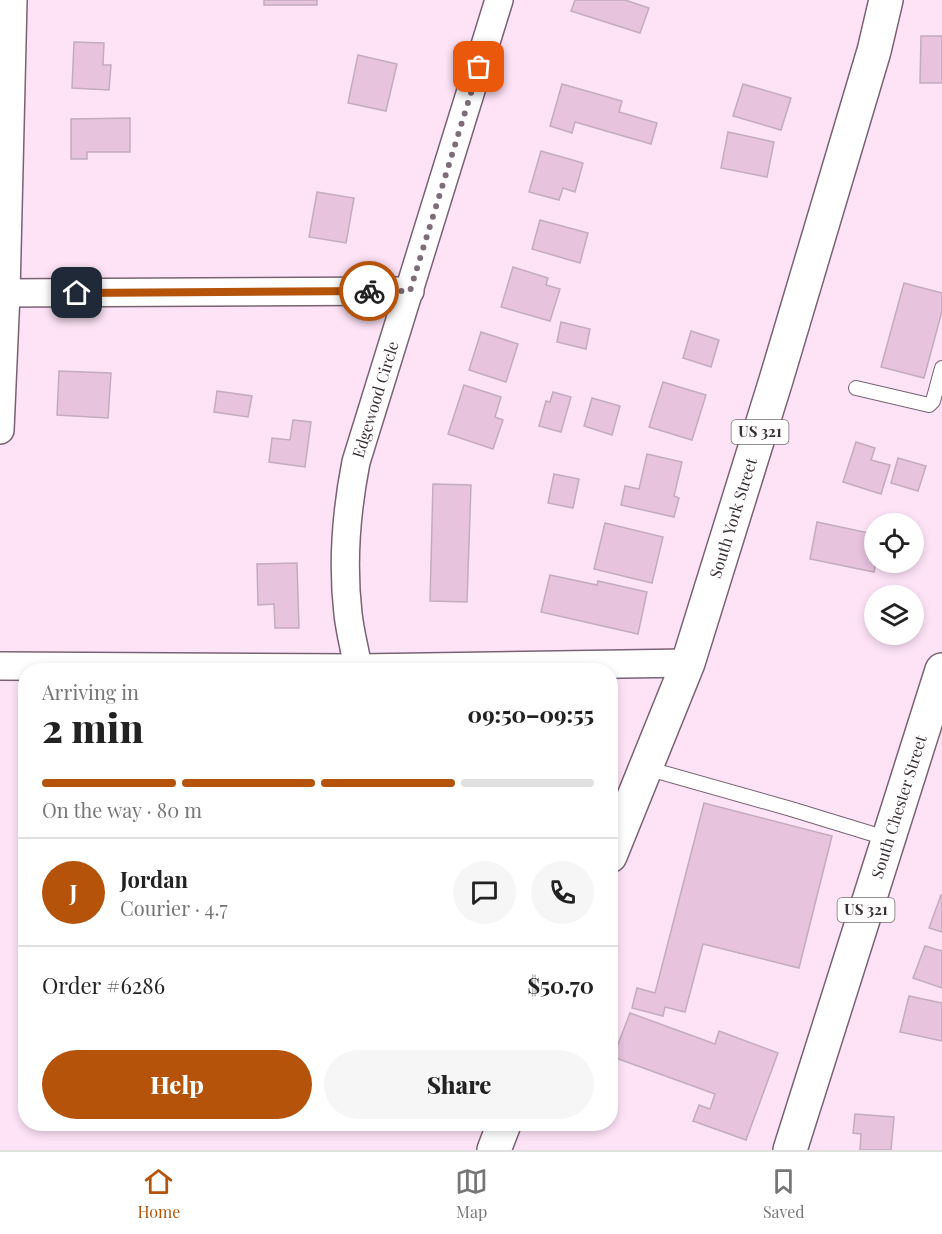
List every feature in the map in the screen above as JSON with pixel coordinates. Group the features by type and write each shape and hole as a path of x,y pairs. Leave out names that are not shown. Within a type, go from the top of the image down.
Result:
{"main road":[{"name":"South York Street","path":"618,836 688,663 776,380 874,51 886,0"},
{"name":"South Chester Street","path":"790,1150 942,670"},
{"path":"494,1150 501,1131"}],"street":[{"path":"0,430 13,0"},
{"name":"Edgewood Circle","path":"357,663 348,615 345,572 346,529 356,462 499,0"},
{"path":"3,293 410,291"},
{"path":"618,666 688,663"},
{"path":"0,666 18,666"}],"lane":[{"path":"856,388 929,405 933,401 942,368"},
{"path":"646,768 889,839"}],"building":[{"path":"264,0 317,0 317,5 264,5"},
{"path":"575,0 625,0 649,8 640,33 571,11"},
{"path":"921,36 942,36 942,83 920,83"},
{"path":"74,42 104,43 103,65 111,65 109,90 72,88"},
{"path":"358,55 397,64 386,111 348,103"},
{"path":"562,84 622,101 619,112 657,123 651,144 575,122 572,133 550,126"},
{"path":"743,84 791,98 781,130 733,116"},
{"path":"130,118 130,152 87,152 87,159 71,159 71,119"},
{"path":"728,132 774,142 767,177 721,168"},
{"path":"541,151 583,163 575,192 563,188 559,200 529,192"},
{"path":"317,192 354,198 346,243 309,237"},
{"path":"540,220 588,233 580,263 532,249"},
{"path":"513,267 548,278 546,285 560,289 550,321 501,307"},
{"path":"904,283 942,293 942,311 924,378 881,367"},
{"path":"561,322 590,329 586,349 557,342"},
{"path":"691,331 719,340 711,367 683,358"},
{"path":"481,332 518,344 506,382 469,370"},
{"path":"59,371 111,373 108,418 57,415"},
{"path":"663,382 706,395 692,440 649,427"},
{"path":"464,385 501,397 495,417 503,420 493,449 448,434"},
{"path":"217,391 252,396 248,417 214,412"},
{"path":"553,392 571,397 561,432 539,426 546,401 550,402"},
{"path":"592,398 620,406 612,435 584,426"},
{"path":"293,420 311,422 305,467 269,462 272,438 290,440"},
{"path":"856,442 875,448 871,460 890,465 881,494 843,482"},
{"path":"647,454 682,462 674,496 679,498 674,517 621,505 625,486 639,489"},
{"path":"898,458 926,466 918,491 891,483"},
{"path":"554,474 579,479 573,508 548,503"},
{"path":"433,484 471,485 467,602 430,601"},
{"path":"817,522 864,532 864,570 810,559"},
{"path":"605,523 663,537 652,583 594,569"},
{"path":"297,563 299,628 275,628 274,604 258,605 257,564"},
{"path":"550,575 597,585 598,581 647,592 638,634 541,612"},
{"path":"704,803 832,836 799,968 703,944 685,1012 665,1007 663,1016 632,1008 637,988 655,993"},
{"path":"942,895 942,932 929,928"},
{"path":"925,946 942,951 942,988 913,978"},
{"path":"909,996 942,1003 942,1041 900,1032"},
{"path":"630,1013 715,1044 719,1031 778,1053 746,1140 693,1121 699,1105 710,1109 715,1094 618,1059 618,1044"},
{"path":"855,1114 894,1117 891,1150 860,1150 861,1134 853,1133"}],"way so far":[{"path":"369,291 410,291 479,67"}],"route":[{"path":"77,293 369,291"}]}
